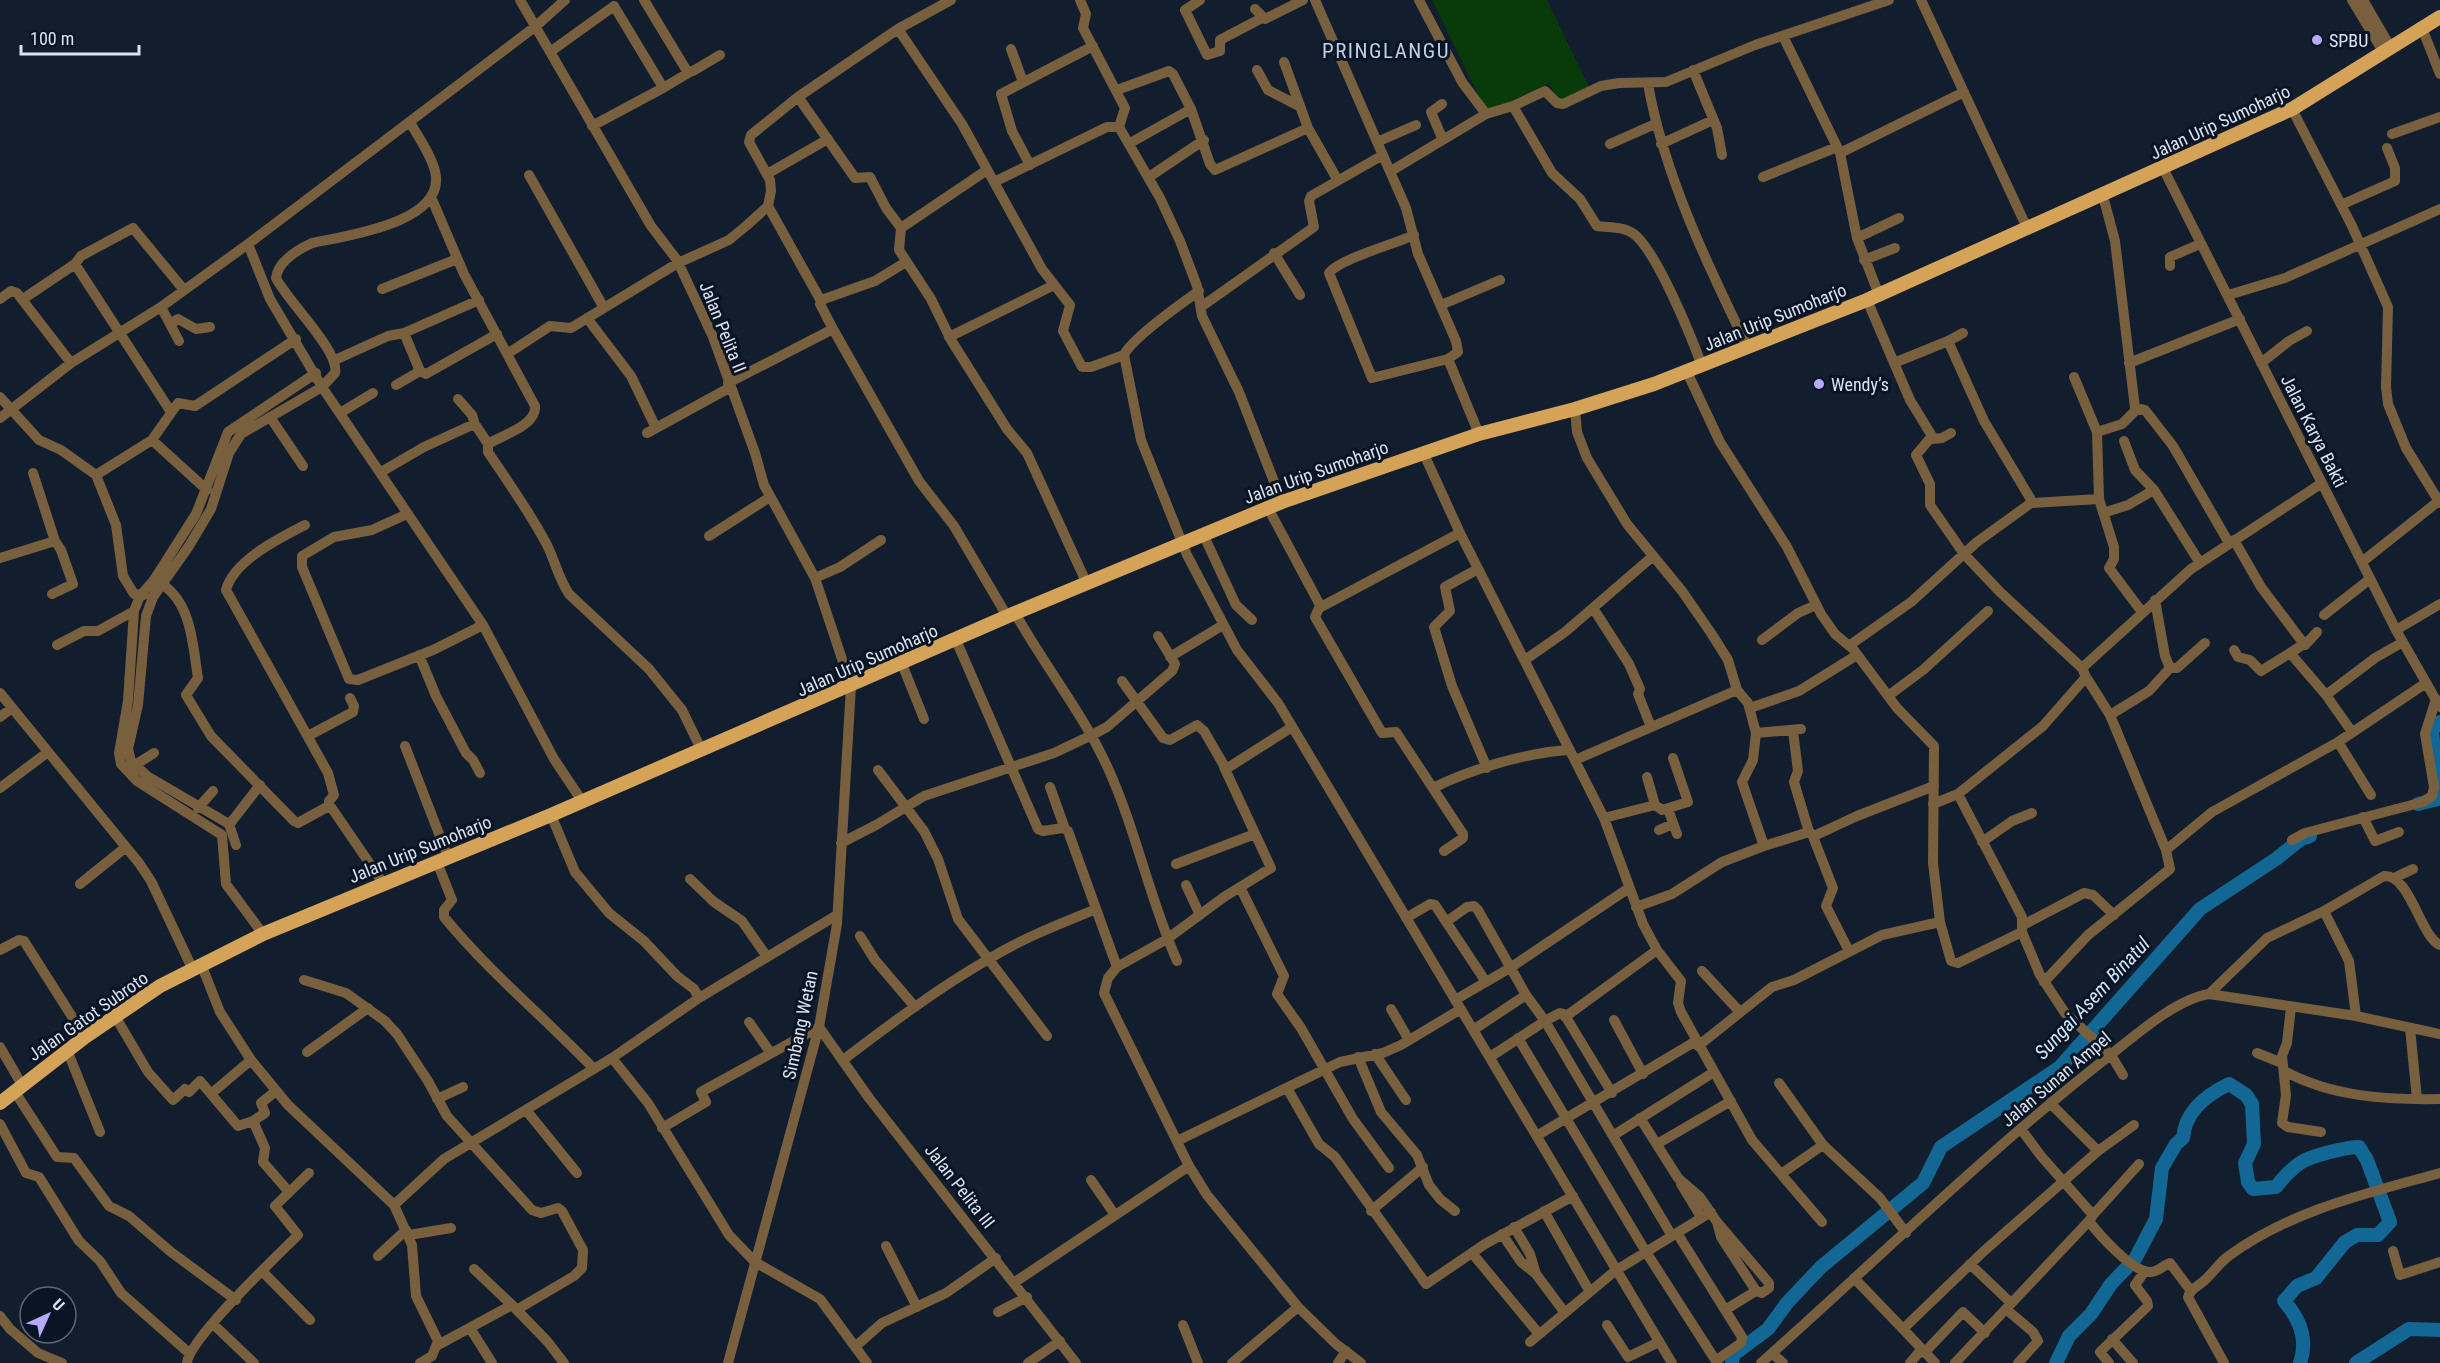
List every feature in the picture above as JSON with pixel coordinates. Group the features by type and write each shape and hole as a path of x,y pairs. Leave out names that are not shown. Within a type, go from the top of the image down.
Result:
{"main road":[{"name":"Jalan Urip Sumoharjo","path":"197,966 263,934 702,751 1011,614 1282,502 1479,434 1575,409 1687,372 1873,297 2028,230 2292,109 2440,17"},
{"name":"Jalan Gatot Subroto","path":"0,1103 67,1050 115,1016 197,966"}],"street":[{"name":"Jalan Pelita II","path":"520,0 651,226 678,263 713,337 770,497 815,578 851,686"},
{"path":"0,418 71,363 119,331 161,307 248,244 536,26 565,0"},
{"path":"644,0 682,66 690,72"},
{"path":"507,354 550,326 559,325 569,328 678,263 729,240 768,206 771,191 767,174 749,142 750,137 798,97 898,30 951,0"},
{"path":"1080,0 1086,14 1083,28 1125,108 1119,127"},
{"path":"1200,0 1185,10 1206,54 1220,51 1219,41 1258,14 1303,0"},
{"path":"1315,0 1391,171 1414,235 1418,254 1458,347 1458,352 1448,359 1372,378 1329,273 1367,252 1385,248 1414,235"},
{"path":"1419,0 1462,82 1486,114"},
{"path":"1391,171 1486,114 1513,106 1545,91 1557,103 1563,104 1601,86 1619,83 1666,82 1783,36 1889,0"},
{"path":"1921,0 2028,230"},
{"path":"2352,0 2387,50"},
{"path":"2363,0 2387,50"},
{"path":"550,52 618,3 663,88"},
{"path":"2422,28 2440,74"},
{"path":"898,30 962,124 1042,270 1070,305 1063,331 1082,367 1091,367 1124,355 1131,346 1199,291"},
{"path":"1783,36 1838,150 1857,238 1894,363 1932,439"},
{"path":"1030,165 1012,131 1000,96 1002,92 1093,46"},
{"path":"1011,49 1023,82"},
{"path":"592,126 720,55"},
{"path":"1284,62 1308,128 1337,179"},
{"path":"1257,70 1268,90 1300,107"},
{"path":"1693,70 1713,120 1722,154"},
{"path":"1117,90 1171,71 1191,109 1211,168 1217,170 1308,128"},
{"path":"1648,84 1661,144 1721,294 1748,348"},
{"path":"1763,177 1838,150 1964,92"},
{"path":"798,97 855,177 870,177 886,208 901,228 898,246 906,262 931,298 949,337 1007,429 1027,453 1086,584"},
{"path":"1442,104 1431,112 1443,140"},
{"path":"1513,106 1552,172 1581,199 1598,226 1625,230 1641,242 1683,318 1702,366"},
{"path":"1130,143 1191,109"},
{"path":"2292,109 2341,205 2388,307 2386,387 2388,404 2406,448 2440,501 2362,562"},
{"path":"2392,134 2440,117"},
{"path":"1661,144 1713,120"},
{"path":"57,645 84,631 98,631 134,611 147,596 196,514 207,490 222,441 228,432 335,373 335,360 326,344 285,295 276,278 277,272 298,249 312,243 405,220 431,197 435,186 435,172 408,123"},
{"path":"1610,144 1655,124"},
{"path":"1377,142 1416,125"},
{"path":"994,182 1107,127 1119,127"},
{"path":"1119,127 1149,177 1179,242 1199,291 1205,324 1239,392 1282,502"},
{"path":"767,174 828,139"},
{"path":"1149,177 1203,140"},
{"path":"2341,205 2395,181 2395,168 2387,148"},
{"path":"1201,307 1314,227 1309,198 1337,179 1383,156"},
{"name":"Jalan Karya Bakti","path":"2163,168 2396,630 2438,703"},
{"path":"901,228 987,170"},
{"path":"529,175 604,308"},
{"path":"2103,196 2115,242 2136,410"},
{"path":"431,197 457,259 536,406 532,419 488,444"},
{"path":"768,206 821,301 821,306 833,329 919,481 954,526 1092,735 1128,813 1167,939 1177,961"},
{"path":"2228,295 2279,281 2440,209"},
{"path":"1857,238 1899,218"},
{"path":"22,299 75,264 81,256 133,228 184,290"},
{"path":"248,244 270,299 340,413 483,625 554,759 582,801"},
{"path":"2170,266 2170,257 2200,244"},
{"path":"1864,260 1895,248"},
{"path":"1274,254 1300,295"},
{"path":"382,290 457,259"},
{"path":"821,301 840,291 875,281 906,262"},
{"path":"75,264 153,388 171,412"},
{"path":"1441,305 1500,280"},
{"path":"949,337 1054,285"},
{"path":"0,299 14,291 71,363"},
{"path":"335,360 479,300"},
{"path":"161,307 172,323 174,334 179,341"},
{"path":"587,318 631,376 652,431 729,385 833,329"},
{"path":"172,323 178,319 196,329 210,327"},
{"path":"2129,363 2240,319"},
{"path":"2261,363 2289,341 2307,331"},
{"path":"404,333 420,371 426,374 439,369 497,334"},
{"path":"1894,363 1963,333"},
{"path":"96,475 152,440 180,402 195,406 296,339"},
{"path":"1948,341 1984,421 2026,490 2031,503"},
{"path":"1124,355 1141,440 1182,544 1223,625 1237,650 1278,703 1538,1135 1615,1271 1672,1363"},
{"path":"1448,359 1479,434"},
{"path":"396,384 420,371"},
{"path":"1687,372 1720,442 1787,547 1816,605 1835,634 1850,645 1888,696 1934,746 1933,863 1940,922 1954,963 2023,929 2084,893 2093,895 2114,915"},
{"path":"2074,377 2097,432 2099,499 2114,548 2114,559 2109,568 2142,612"},
{"path":"0,397 39,440 61,450 96,475 116,525 123,576 134,594 147,596 163,585 211,509 233,443 242,434 270,417 319,380"},
{"path":"340,413 373,393"},
{"path":"458,399 472,415 475,425 488,444 488,452 548,547 559,580 569,594 649,669 682,710 702,751"},
{"path":"1575,409 1577,432 1587,458 1627,524 1682,591 1711,633 1728,660 1737,690 1750,708 1756,733 1753,760 1742,782 1764,846"},
{"path":"2097,432 2122,424 2136,410 2145,410 2173,446 2261,587 2305,645"},
{"path":"270,417 303,466"},
{"path":"381,472 424,447 475,425"},
{"path":"1951,433 1942,438 1932,439 1916,455 1930,484 1930,505 1964,554 2000,592 2084,672 2110,715 2166,850 2170,869 2077,945 2044,982"},
{"path":"152,440 207,490"},
{"path":"2124,441 2135,470 2154,490 2200,563"},
{"path":"1423,452 1460,533 1604,818 1636,907 1657,950 1681,981 1678,1003 1697,1043 1752,1140 1822,1222"},
{"path":"33,473 55,541 61,550 73,584 52,594"},
{"path":"1933,804 1958,794 2043,726 2084,672 2155,600 2200,563 2322,483"},
{"path":"2103,513 2128,505 2154,490"},
{"path":"709,536 770,497"},
{"path":"1850,645 1911,602 1964,554 2031,503 2099,499"},
{"path":"1268,508 1321,607"},
{"path":"407,514 382,527 334,537 314,546 302,556 302,567 350,681 358,680 419,655 483,625"},
{"path":"305,525 258,550 231,580 226,590 328,773 334,793 329,806 383,883"},
{"path":"1444,851 1464,836 1396,732 1382,733 1315,617 1315,611 1460,533"},
{"path":"1204,536 1236,605 1252,620"},
{"path":"815,578 840,567 880,540"},
{"path":"0,558 55,541"},
{"path":"1525,660 1593,608 1652,557"},
{"path":"1478,569 1445,587 1450,611 1434,627 1452,686 1487,768"},
{"path":"2324,615 2370,579"},
{"path":"163,585 184,612 198,678 188,691 187,699 211,736 298,822 329,806"},
{"path":"128,763 128,745 138,705 147,596"},
{"path":"2155,600 2165,656 2170,668"},
{"path":"2396,630 2440,604"},
{"path":"1762,640 1798,613 1816,605"},
{"path":"1593,608 1629,664 1640,689 1638,694 1651,727"},
{"path":"134,611 128,701 119,753 128,763 137,780 197,812 230,825"},
{"path":"1888,696 1923,670 1988,612"},
{"path":"1170,657 1223,625"},
{"path":"2234,650 2238,657 2250,660 2261,671 2305,645 2317,632"},
{"path":"841,843 924,796 1054,753 1092,735 1138,701 1172,671 1174,664 1158,636"},
{"path":"956,640 1010,768 1040,831 1065,829"},
{"path":"2326,694 2362,667 2403,642"},
{"path":"2110,715 2149,691 2170,668 2176,668 2205,643"},
{"path":"2290,653 2326,694 2352,732"},
{"path":"419,655 436,696 466,753 480,773"},
{"path":"1750,708 1799,691 1857,655"},
{"path":"902,664 924,719"},
{"path":"1122,681 1165,740 1170,740 1192,725 1200,727 1224,767 1271,868 1167,939 1117,967 1108,978 1104,993 1189,1166 1208,1195 1298,1307 1361,1363"},
{"path":"2166,850 2212,812 2338,742 2426,683"},
{"name":"Simbang Wetan","path":"728,1363 819,1026 837,915 851,686"},
{"path":"1575,760 1737,690"},
{"path":"0,693 151,881 220,1012 251,1060 276,1091 394,1205 408,1233 416,1296 438,1345"},
{"path":"308,736 353,712 355,710 350,698"},
{"path":"2292,840 2305,833 2365,822 2432,796 2434,787 2425,734 2438,703"},
{"path":"0,717 12,708"},
{"path":"1224,767 1229,768 1292,727"},
{"path":"1756,733 1797,730 1798,771 1794,782 1811,834 1833,888 1826,906 1849,951"},
{"path":"2338,742 2371,795"},
{"path":"405,746 443,860 452,900 444,910 444,917 478,958 552,1026 593,1068"},
{"path":"1433,788 1456,777 1487,768 1553,751 1570,750"},
{"path":"0,788 48,752"},
{"path":"128,763 154,753"},
{"path":"1647,777 1655,805 1662,810 1688,802 1673,758"},
{"path":"878,770 924,831 938,859 958,919 987,960 1009,983 1047,1036"},
{"path":"230,825 260,785"},
{"path":"1636,907 1672,894 1722,862 1764,846 1811,834 1934,786"},
{"path":"1050,787 1117,967"},
{"path":"197,812 213,791"},
{"path":"1958,794 2022,917 2023,929 2044,982 2065,1013 2111,1055 2122,1075"},
{"path":"1604,818 1655,805"},
{"path":"1659,830 1675,829 1668,809"},
{"path":"197,812 222,835 226,884 263,934"},
{"path":"1982,842 2012,821 2032,813"},
{"path":"551,815 575,872 609,913 644,941 677,976 694,988 699,998"},
{"path":"2365,822 2375,842 2399,832"},
{"path":"230,825 236,845"},
{"path":"1176,864 1255,834"},
{"path":"80,884 126,847"},
{"path":"2394,878 2413,869"},
{"path":"2209,994 2267,938 2324,911 2380,878 2390,875 2432,939 2440,945"},
{"path":"690,879 714,902 742,921 768,957"},
{"path":"1186,885 1200,915"},
{"path":"1240,887 1284,976 1277,994 1301,1028 1353,1119 1389,1168"},
{"path":"1177,1141 1324,1069 1358,1057 1375,1054 1409,1040 1486,982 1629,888"},
{"path":"1406,918 1433,904 1486,982"},
{"path":"1446,922 1467,907 1474,906 1485,920 1526,995 1545,1021 1674,1234 1725,1310 1742,1340 1716,1362 1646,1252 1518,1038"},
{"path":"843,1060 987,960 1050,928 1096,909"},
{"path":"2324,911 2349,961 2356,1016"},
{"path":"394,1205 444,1159 612,1058 699,998 837,915"},
{"path":"1538,1135 1697,1043 1772,987 1794,980 1882,935 1940,922"},
{"path":"860,936 875,960 915,1008"},
{"path":"0,950 19,940 24,941 85,1037"},
{"path":"1565,1017 1657,950"},
{"path":"1701,970 1739,1011"},
{"path":"304,980 346,993 362,1012 397,1034 437,1099 469,1143 532,1210 541,1213 558,1208 562,1211 584,1255 582,1268 574,1276 438,1345 428,1361"},
{"path":"2209,994 2356,1016 2440,1034"},
{"name":"Jalan Sunan Ampel","path":"1761,1363 2050,1103 2151,1023 2196,998 2209,994"},
{"path":"1473,1030 1526,995"},
{"path":"2291,1007 2283,1067 2286,1095 2282,1123 2288,1127 2321,1132"},
{"path":"1391,1009 1409,1040"},
{"path":"307,1052 362,1012"},
{"path":"1490,1057 1560,1013 1565,1017 1612,1093"},
{"path":"115,1016 148,1072 172,1100 185,1089 189,1092 200,1081 238,1126 253,1121 265,1113 261,1102 276,1091"},
{"path":"1614,1020 1643,1074"},
{"path":"749,1022 770,1052"},
{"path":"662,1128 706,1102 701,1092 739,1073 770,1052 819,1026"},
{"name":"Jalan Pelita III","path":"819,1026 869,1098 1077,1363"},
{"path":"2410,1028 2417,1099"},
{"path":"0,1047 19,1088 57,1157 74,1158 109,1206 129,1216 171,1252 236,1299"},
{"path":"67,1050 100,1132"},
{"path":"2257,1053 2319,1088 2352,1094 2440,1099"},
{"path":"1375,1054 1406,1100"},
{"path":"1358,1057 1381,1112 1423,1167 1429,1185 1440,1199 1455,1211"},
{"path":"612,1058 648,1104 729,1235 755,1262 820,1299 867,1363"},
{"path":"212,1093 251,1060"},
{"path":"1614,1134 1714,1072"},
{"path":"1779,1083 1823,1145 1886,1206 1906,1233"},
{"path":"437,1099 463,1087"},
{"path":"1287,1088 1319,1144 1335,1157 1371,1211 1426,1284 1502,1234 1573,1196"},
{"path":"1657,1144 1731,1101"},
{"path":"2050,1103 2098,1151"},
{"path":"526,1110 577,1173"},
{"path":"1640,1118 1678,1178 1769,1283 1769,1288 1762,1293 1756,1291 1710,1217"},
{"path":"253,1121 265,1148 263,1162 289,1192"},
{"path":"0,1124 26,1173 39,1178 79,1241 100,1261 121,1293 188,1358 213,1324 298,1235 275,1206 309,1173"},
{"path":"1903,1329 1970,1264 2098,1151 2134,1125"},
{"path":"2021,1129 2091,1218 2137,1266 2156,1272 2170,1263 2191,1291"},
{"path":"1781,1174 1823,1145"},
{"path":"1955,1363 2139,1164"},
{"path":"1015,1282 1189,1166"},
{"path":"1371,1211 1423,1167"},
{"path":"2224,1363 2188,1300 2191,1291 2206,1280 2229,1255 2288,1221 2372,1192 2440,1173"},
{"path":"1091,1180 1115,1215"},
{"path":"1544,1211 1590,1292"},
{"path":"1530,1342 1615,1271 1674,1234 1710,1217"},
{"path":"1514,1227 1530,1254 1536,1274"},
{"path":"378,1256 408,1233 451,1228"},
{"path":"1502,1234 1521,1262 1536,1274 1564,1313"},
{"path":"886,1246 917,1307"},
{"path":"2393,1251 2400,1275 2440,1262"},
{"path":"1472,1253 1539,1334"},
{"path":"856,1346 882,1323 967,1280 996,1258"},
{"path":"1970,1264 2033,1332 2038,1341 2019,1363"},
{"path":"2109,1363 2100,1352 2148,1306 2135,1285 2137,1266"},
{"path":"474,1269 515,1307 564,1363"},
{"path":"262,1271 310,1320"},
{"path":"1854,1278 1935,1363"},
{"path":"1725,1310 1756,1291"},
{"path":"998,1312 1027,1297"},
{"path":"1232,1363 1298,1307"},
{"path":"1910,1363 1963,1312 1985,1333"},
{"path":"0,1316 10,1329 38,1353 62,1363"},
{"path":"213,1324 254,1363"},
{"path":"1183,1325 1198,1363"},
{"path":"1607,1325 1628,1357 1659,1342"},
{"path":"470,1328 492,1363"},
{"path":"2112,1340 2133,1363"},
{"path":"1029,1363 1060,1341"},
{"path":"1338,1363 1346,1351"},
{"path":"1772,1353 1783,1363"}],"green space":[{"path":"1432,0 1547,0 1589,87 1559,102 1549,83 1487,113"}],"waterway":[{"name":"Sungai Asem Binatul","path":"2418,804 2438,799 2432,730 2440,722"},
{"name":"Sungai Asem Binatul","path":"1732,1363 1733,1355 1768,1329 1787,1303 1821,1267 1923,1183 1941,1147 2060,1067 2200,909 2276,859 2301,839 2310,836"},
{"path":"2056,1363 2069,1336 2091,1314 2111,1284 2135,1259 2156,1219 2162,1168 2176,1144 2183,1138 2192,1112 2212,1093 2229,1084 2246,1095 2252,1104 2254,1144 2245,1163 2248,1182 2253,1189 2276,1187 2293,1168 2312,1158 2337,1150 2359,1147 2367,1160 2390,1222 2378,1235 2357,1235 2345,1242 2316,1278 2297,1286 2284,1301 2301,1330 2303,1346 2300,1363"},
{"path":"2356,1363 2409,1329 2440,1330"}],"place":[{"name":"SPBU","path":"2317,40"},
{"name":"Wendy’s","path":"1819,384"}],"district":[{"name":"PRINGLANGU","path":"1386,51"}]}
